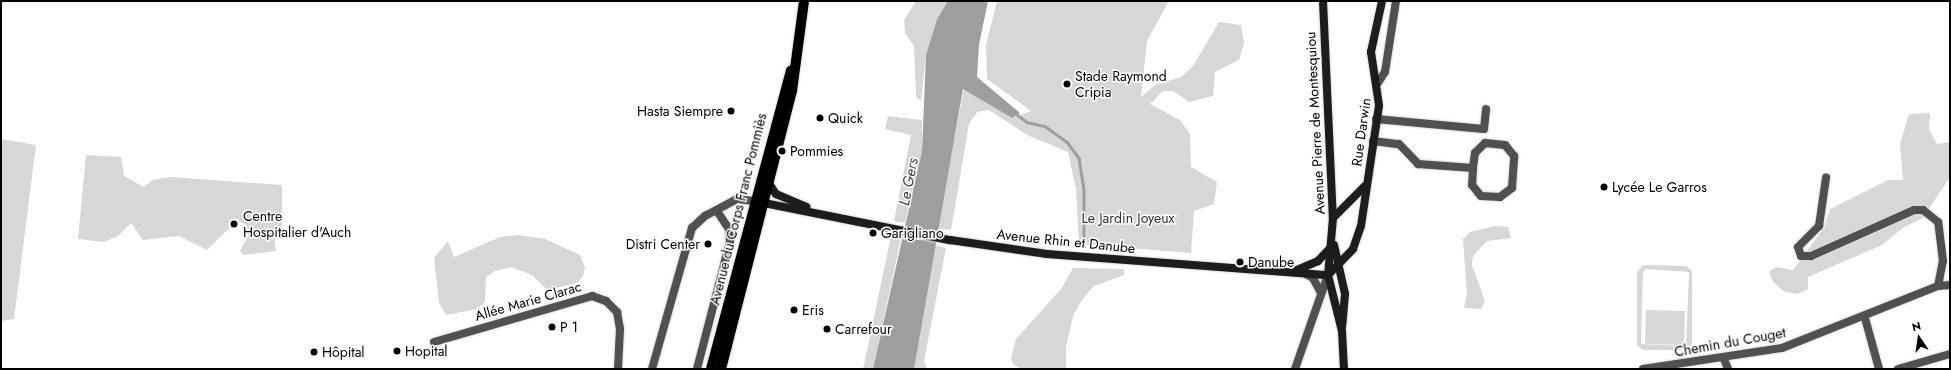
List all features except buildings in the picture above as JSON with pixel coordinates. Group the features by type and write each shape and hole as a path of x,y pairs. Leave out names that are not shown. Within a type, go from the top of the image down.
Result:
{"main road":[{"name":"Avenue du Corps Franc Pommiès","path":"711,369 759,202 769,183 792,91 804,1"},
{"name":"Avenue du Corps Franc Pommiès","path":"721,369 783,91 796,58"}],"street":[{"name":"Avenue Pierre de Montesquiou","path":"1323,1 1334,243 1339,264"},
{"path":"1378,84 1385,72 1396,1"},
{"name":"Rue Darwin","path":"1328,271 1339,264 1358,237 1376,119 1378,84 1371,61 1382,2"},
{"path":"1376,119 1484,129 1486,109"},
{"path":"1373,141 1399,144 1418,164 1473,168"},
{"path":"1486,143 1505,145 1514,156 1512,188 1500,197 1481,196 1472,185 1473,168 1475,153 1486,143"},
{"path":"1826,178 1820,226 1798,247 1800,256 1811,256 1914,210 1923,210 1938,222 1943,261 1938,286"},
{"name":"Avenue Rhin et Danube","path":"769,183 786,200 827,216"},
{"name":"Rue Darwin","path":"1333,218 1367,184"},
{"path":"652,369 687,238 698,222 738,199 759,202"},
{"name":"Avenue Rhin et Danube","path":"759,202 950,240 1091,258 1303,272 1328,271"},
{"path":"698,369 730,241 729,229 717,211"},
{"name":"Avenue Pierre de Montesquiou","path":"1295,369 1328,271 1334,243"},
{"path":"1294,271 1318,261 1334,243"},
{"path":"1339,264 1345,294 1342,331 1344,369"},
{"path":"1328,271 1342,331"},
{"path":"1303,272 1313,278 1320,291"},
{"name":"Chemin du Couget","path":"1643,369 1724,359 1782,348 1865,318 1938,286 1950,285"},
{"name":"Allée Marie Clarac","path":"434,342 592,296 606,301 617,312 620,330 618,369"},
{"path":"1865,318 1879,369"},
{"path":"1898,369 1950,354"},
{"path":"1724,359 1728,369"}],"green space":[{"path":"916,1 948,1 937,19 926,55 921,101 916,97 914,46 905,33 904,20"},
{"name":"Le Jardin Joyeux","path":"997,1 1169,1 1147,41 1141,97 1155,85 1181,77 1193,66 1219,22 1241,25 1244,43 1239,60 1215,72 1213,96 1189,102 1173,91 1163,91 1150,104 1180,120 1190,134 1191,167 1217,182 1214,204 1194,211 1191,253 1079,244 1076,189 1068,152 1027,135 989,110 977,112 969,124 951,230 937,228 964,89 1012,118 1031,111 987,79 986,45"},
{"path":"1930,113 1929,129 1937,144 1950,142 1950,177 1923,218 1904,227 1882,245 1808,277 1808,289 1798,294 1785,292 1773,282 1769,272 1776,267 1793,270 1824,228 1830,209 1888,180 1903,180 1900,144 1909,114"},
{"path":"888,116 922,120 922,151 905,223 894,221 911,135 885,129"},
{"path":"1,139 36,145 14,319 1,321"},
{"path":"86,155 121,157 124,176 144,187 152,180 171,177 282,185 282,230 274,236 276,251 244,255 240,251 248,236 247,225 240,222 235,222 207,250 179,236 143,240 131,223 118,236 104,242 78,239"},
{"path":"1495,226 1508,227 1511,238 1487,241 1473,256 1472,265 1485,301 1481,309 1464,308 1467,294 1463,239 1470,232"},
{"path":"519,235 545,239 580,255 585,267 583,276 577,283 547,290 532,275 511,267 495,271 486,277 485,302 477,309 446,315 439,303 434,258 448,241 454,257 500,237"},
{"path":"891,236 901,238 873,369 863,369"},
{"path":"934,245 946,248 924,361 927,369 914,369"},
{"path":"1643,265 1686,266 1692,271 1692,344 1688,350 1643,350 1637,346 1637,272","holes":["1646,269 1689,272 1686,346 1641,344 1643,272"]},
{"path":"1073,268 1124,269 1124,275 1094,286 1082,300 1073,316 1066,347 1066,369 1021,369 1013,364 1011,358 1016,339 1061,289"},
{"path":"1646,310 1685,311 1684,345 1645,344"}],"shaded area":[{"path":"948,1 988,1 979,45 977,77 1020,113 1012,118 963,89 914,369 873,369 922,151 926,55 937,19"}],"waterway":[{"path":"1015,113 1027,122 1045,126 1067,142 1079,158 1084,189 1084,247"}],"place":[{"name":"Stade Raymond Cripia","path":"1067,84"},
{"name":"Hasta Siempre","path":"731,111"},
{"name":"Quick","path":"820,118"},
{"name":"Pommies","path":"782,151"},
{"name":"Lycée Le Garros","path":"1604,187"},
{"name":"Centre Hospitalier d'Auch","path":"234,224"},
{"name":"Garigliano","path":"873,233"},
{"name":"Distri Center","path":"708,244"},
{"name":"Danube","path":"1240,262"},
{"name":"Eris","path":"794,310"},
{"name":"P 1","path":"552,327"},
{"name":"Carrefour","path":"827,329"},
{"name":"Hopital","path":"397,351"},
{"name":"Hôpital","path":"314,352"}],"water label":[{"name":"Le Gers","path":"909,182"}]}
